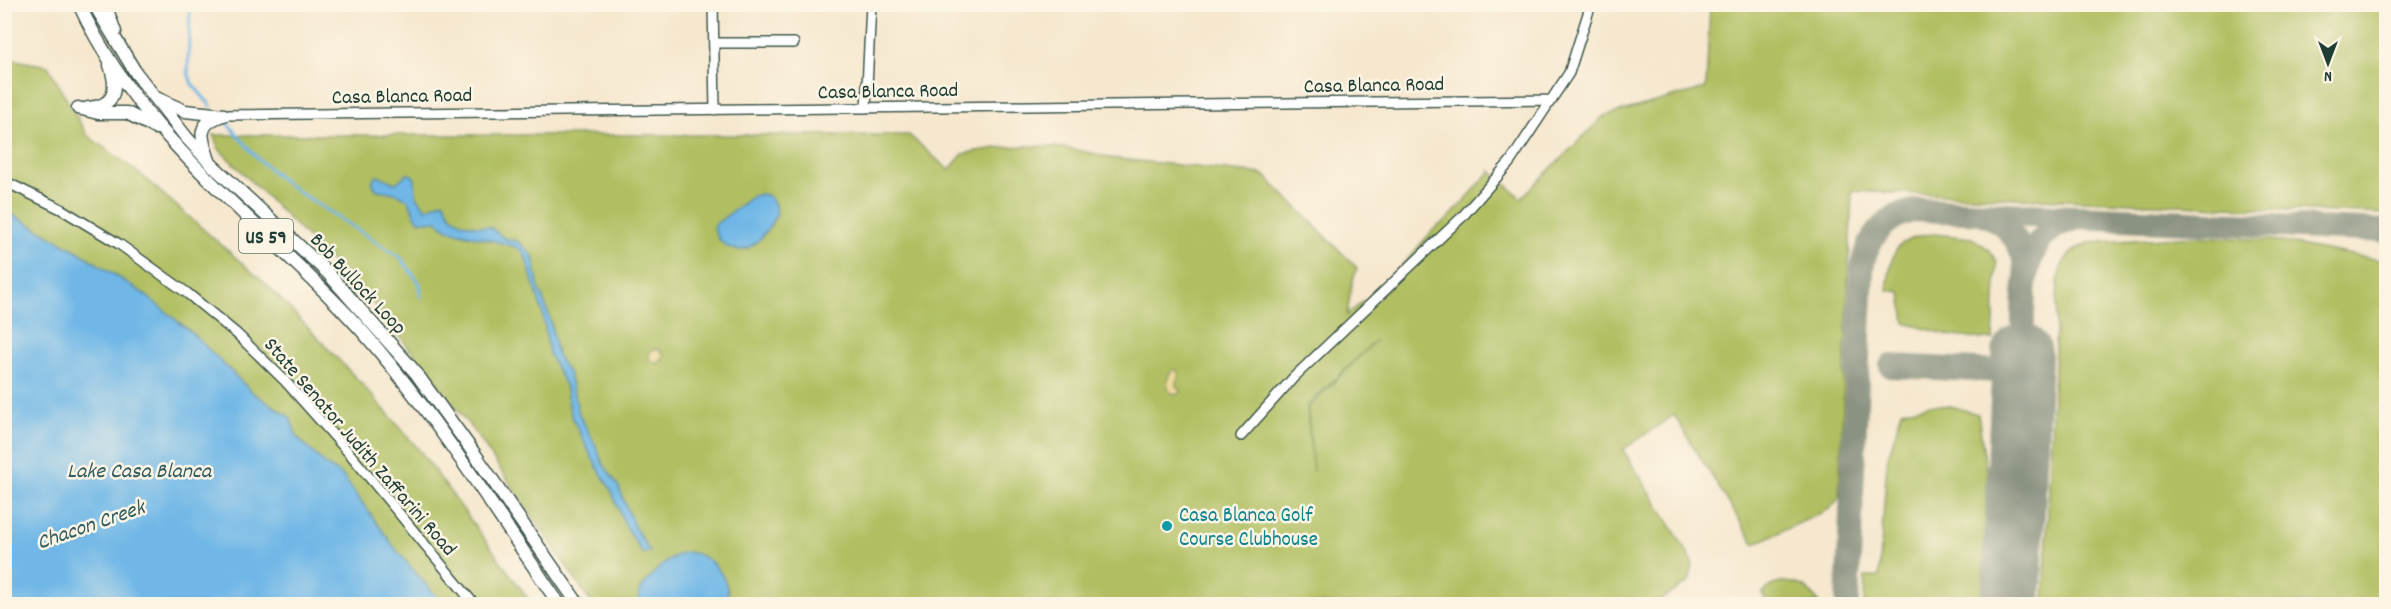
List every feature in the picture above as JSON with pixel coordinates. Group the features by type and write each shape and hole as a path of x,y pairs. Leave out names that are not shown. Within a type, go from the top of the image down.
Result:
{"highway":[{"name":"US 59","path":"74,4 86,19"},
{"name":"Bob Bullock Loop","path":"80,4 108,57 160,130 200,173 318,286 361,330 397,372 460,456 560,604"},
{"name":"Bob Bullock Loop","path":"101,8 124,54 152,96 211,164 327,273 416,373 477,456 578,604"},
{"path":"108,57 114,85 109,102 98,107 78,108 98,113 127,113 160,130"},
{"path":"152,96 185,111 224,114"},
{"path":"211,164 203,143 205,125 210,120 224,114"}],"street":[{"path":"713,4 715,110"},
{"path":"866,108 871,4"},
{"path":"1241,436 1294,377 1462,217 1510,162 1569,73 1591,4"},
{"path":"714,43 794,43"},
{"name":"Casa Blanca Road","path":"224,114 1552,100"},
{"name":"State Senator Judith Zaffarini Road","path":"4,181 61,208 119,244 188,293 237,334 285,381 328,429 474,604"}],"green space":[{"path":"1710,5 2386,5 2386,214 1852,191 1839,498 1830,509 1754,544 1674,415 1623,450 1688,553 1693,565 1689,582 1654,604 592,604 477,435 377,307 219,149 213,135 909,135 949,170 963,154 999,148 1036,146 1074,150 1110,158 1263,174 1357,268 1347,315 1389,280 1435,228 1447,220 1491,171 1521,198 1604,116 1706,88","holes":["1376,340 1308,408 1313,472 1307,406"]},
{"name":"Lake Casa Blanca","path":"4,58 48,66 87,135 140,174 266,284 361,383 421,452 532,604 5,604"},
{"path":"1934,234 1972,238 1990,250 1997,263 1993,340 1952,336 1905,323 1901,292 1887,290 1893,257 1902,244 1910,239"},
{"path":"2195,236 2272,240 2386,261 2386,604 2044,604 2058,280 2061,267 2072,253 2089,243"},
{"path":"1929,405 1951,406 1978,414 1988,469 1982,604 1864,604 1865,577 1879,577 1887,461 1902,411"},
{"path":"1784,582 1805,588 1819,604 1768,604 1762,593 1773,585"}],"sand":[{"path":"656,349 661,351 663,356 661,361 656,363 651,361 649,356 651,351"},
{"path":"1173,370 1177,370 1179,376 1176,385 1181,391 1177,395 1170,392 1167,381"}],"water":[{"path":"407,174 412,175 415,179 416,195 426,209 443,201 451,215 458,220 471,225 490,227 504,238 519,242 533,256 539,288 550,318 557,355 569,374 579,414 603,464 618,485 634,526 650,552 642,553 625,525 611,490 571,415 565,385 549,354 543,315 526,258 521,250 454,231 437,221 419,221 407,199 398,194 377,190 373,185 373,179 377,176 396,183"},
{"path":"761,194 768,196 774,203 777,214 773,221 751,246 736,250 728,247 716,235 714,229 716,224 753,196"},
{"name":"Lake Casa Blanca","path":"5,212 79,252 143,293 191,332 253,393 290,417 297,437 327,466 342,475 398,552 443,604 5,604"},
{"path":"686,552 704,557 718,569 726,586 727,604 639,604 639,591 654,573 672,558"}],"waterway":[{"name":"Chacon Creek","path":"190,4 188,72 192,84 211,106"},
{"name":"Chacon Creek","path":"227,123 259,160 291,187 401,258 420,284 421,297"}],"taxiway":[{"path":"1847,604 1862,269 1868,247 1880,229 1889,222 1908,212 1920,210 2386,231"},
{"path":"1983,214 2000,223 2013,236 2022,253 2026,272"},
{"path":"2022,354 2024,294 2032,255 2041,239 2055,227 2075,219"},
{"path":"1891,366 2021,372"}],"runway":[{"path":"2011,604 2022,354"}],"place":[{"name":"Casa Blanca Golf Course Clubhouse","path":"1167,526"}]}
